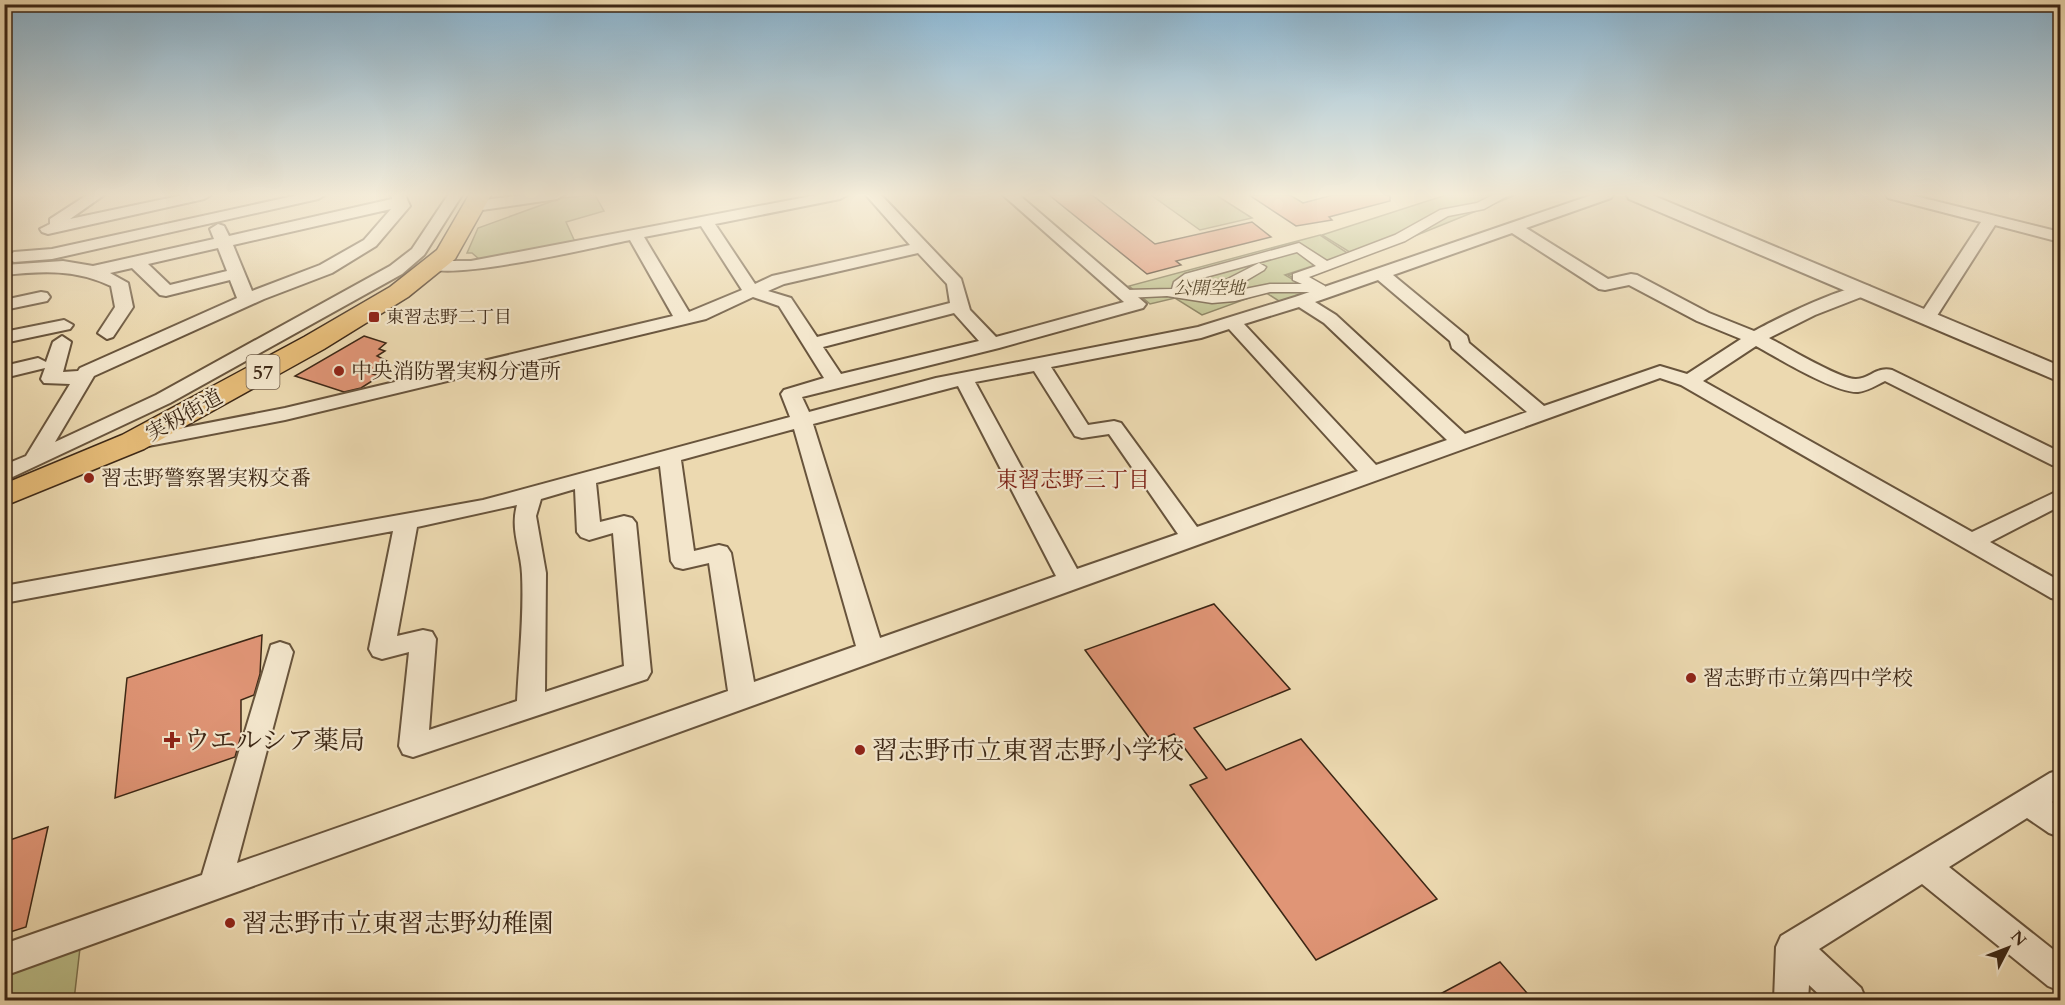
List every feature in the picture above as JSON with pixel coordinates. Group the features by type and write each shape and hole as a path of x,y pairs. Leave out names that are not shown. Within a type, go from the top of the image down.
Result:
{"main road":[{"name":"実籾街道","path":"4,496 133,442 370,310 433,266 454,242"}],"street":[{"path":"8,264 33,242"},
{"path":"8,264 106,242"},
{"path":"95,271 223,242 247,300"},
{"path":"33,461 83,377 96,366 326,268 371,242"},
{"path":"4,474 163,399 396,270 428,242"},
{"path":"433,266 471,266 598,242"},
{"path":"639,242 684,319"},
{"path":"719,242 751,291 785,302 836,381"},
{"path":"916,242 955,283 961,311 992,344"},
{"path":"871,652 802,421 791,394 992,344 1137,304 1064,242"},
{"path":"1125,294 1167,292 1212,299 1235,297 1270,288 1320,289 1298,277 1390,242"},
{"path":"4,595 406,523 531,495 964,379 1233,323 1471,242"},
{"path":"1537,242 1605,285 1631,279 1703,317 1755,338 1834,379 1857,386 1885,374 2061,460"},
{"path":"1748,242 2061,375"},
{"path":"1927,318 1976,242"},
{"path":"133,442 285,414 684,319 700,315 778,280 845,262 921,247"},
{"path":"1180,295 1179,285 1190,278 1299,247 1326,267"},
{"path":"1212,299 1223,287 1261,266 1306,253"},
{"path":"136,262 166,291 236,274"},
{"path":"8,264 66,265 95,271 119,283 124,307 108,333"},
{"path":"1380,273 1461,340 1459,344 1541,414"},
{"path":"1688,381 1755,338 1801,313 1863,290"},
{"path":"4,305 41,297"},
{"path":"1301,301 1330,319 1462,442"},
{"path":"812,344 960,306"},
{"path":"1233,323 1372,473"},
{"path":"4,338 63,333 51,379 83,377"},
{"path":"4,372 38,364"},
{"path":"1039,364 1082,432 1114,427 1193,538"},
{"path":"4,960 1660,372 1688,381 2061,592"},
{"path":"964,379 1071,581"},
{"path":"670,457 683,561 719,553 743,697"},
{"path":"406,523 382,649 423,639 413,746 638,672 624,523 589,532 585,481"},
{"path":"531,495 525,516 526,535 534,573 531,706"},
{"path":"1971,542 2061,497"},
{"path":"214,886 280,652"},
{"path":"1793,947 2061,782"},
{"path":"2029,803 2061,824"},
{"path":"1925,867 2061,975"},
{"path":"1791,1000 1793,947"},
{"path":"1793,947 1850,1000"}],"green space":[{"path":"472,242 575,242 479,259 472,253 467,253"},
{"name":"公開空地","path":"1294,242 1331,242 1349,254 1285,275 1315,292 1282,303 1265,292 1202,315 1175,298 1150,304 1129,286"},
{"path":"1333,242 1400,242 1307,277 1318,292 1288,275 1353,254"},
{"path":"80,948 74,1000 5,1000 4,975"}],"building":[{"path":"1107,242 1152,242 1155,244 1164,242 1252,242 1176,261 1181,265 1147,274"},
{"path":"364,336 386,343 379,349 385,351 377,356 387,361 369,373 380,376 361,388 344,392 295,376"},
{"path":"1214,604 1290,689 1194,728 1226,770 1301,739 1437,899 1316,960 1190,785 1207,778 1174,734 1153,743 1085,650"},
{"path":"262,635 260,674 254,695 241,700 241,736 235,757 115,798 127,678"},
{"path":"48,827 26,927 4,934 4,842"},
{"path":"1500,962 1533,1000 1429,1000"}],"place":[{"name":"東習志野二丁目","path":"374,317"},
{"name":"中央消防署実籾分遣所","path":"339,371"},
{"name":"習志野警察署実籾交番","path":"89,478"},
{"name":"習志野市立第四中学校","path":"1691,678"},
{"name":"ウエルシア薬局","path":"172,740"},
{"name":"習志野市立東習志野小学校","path":"860,750"},
{"name":"習志野市立東習志野幼稚園","path":"230,923"}],"district":[{"name":"東習志野三丁目","path":"1073,479"}]}
